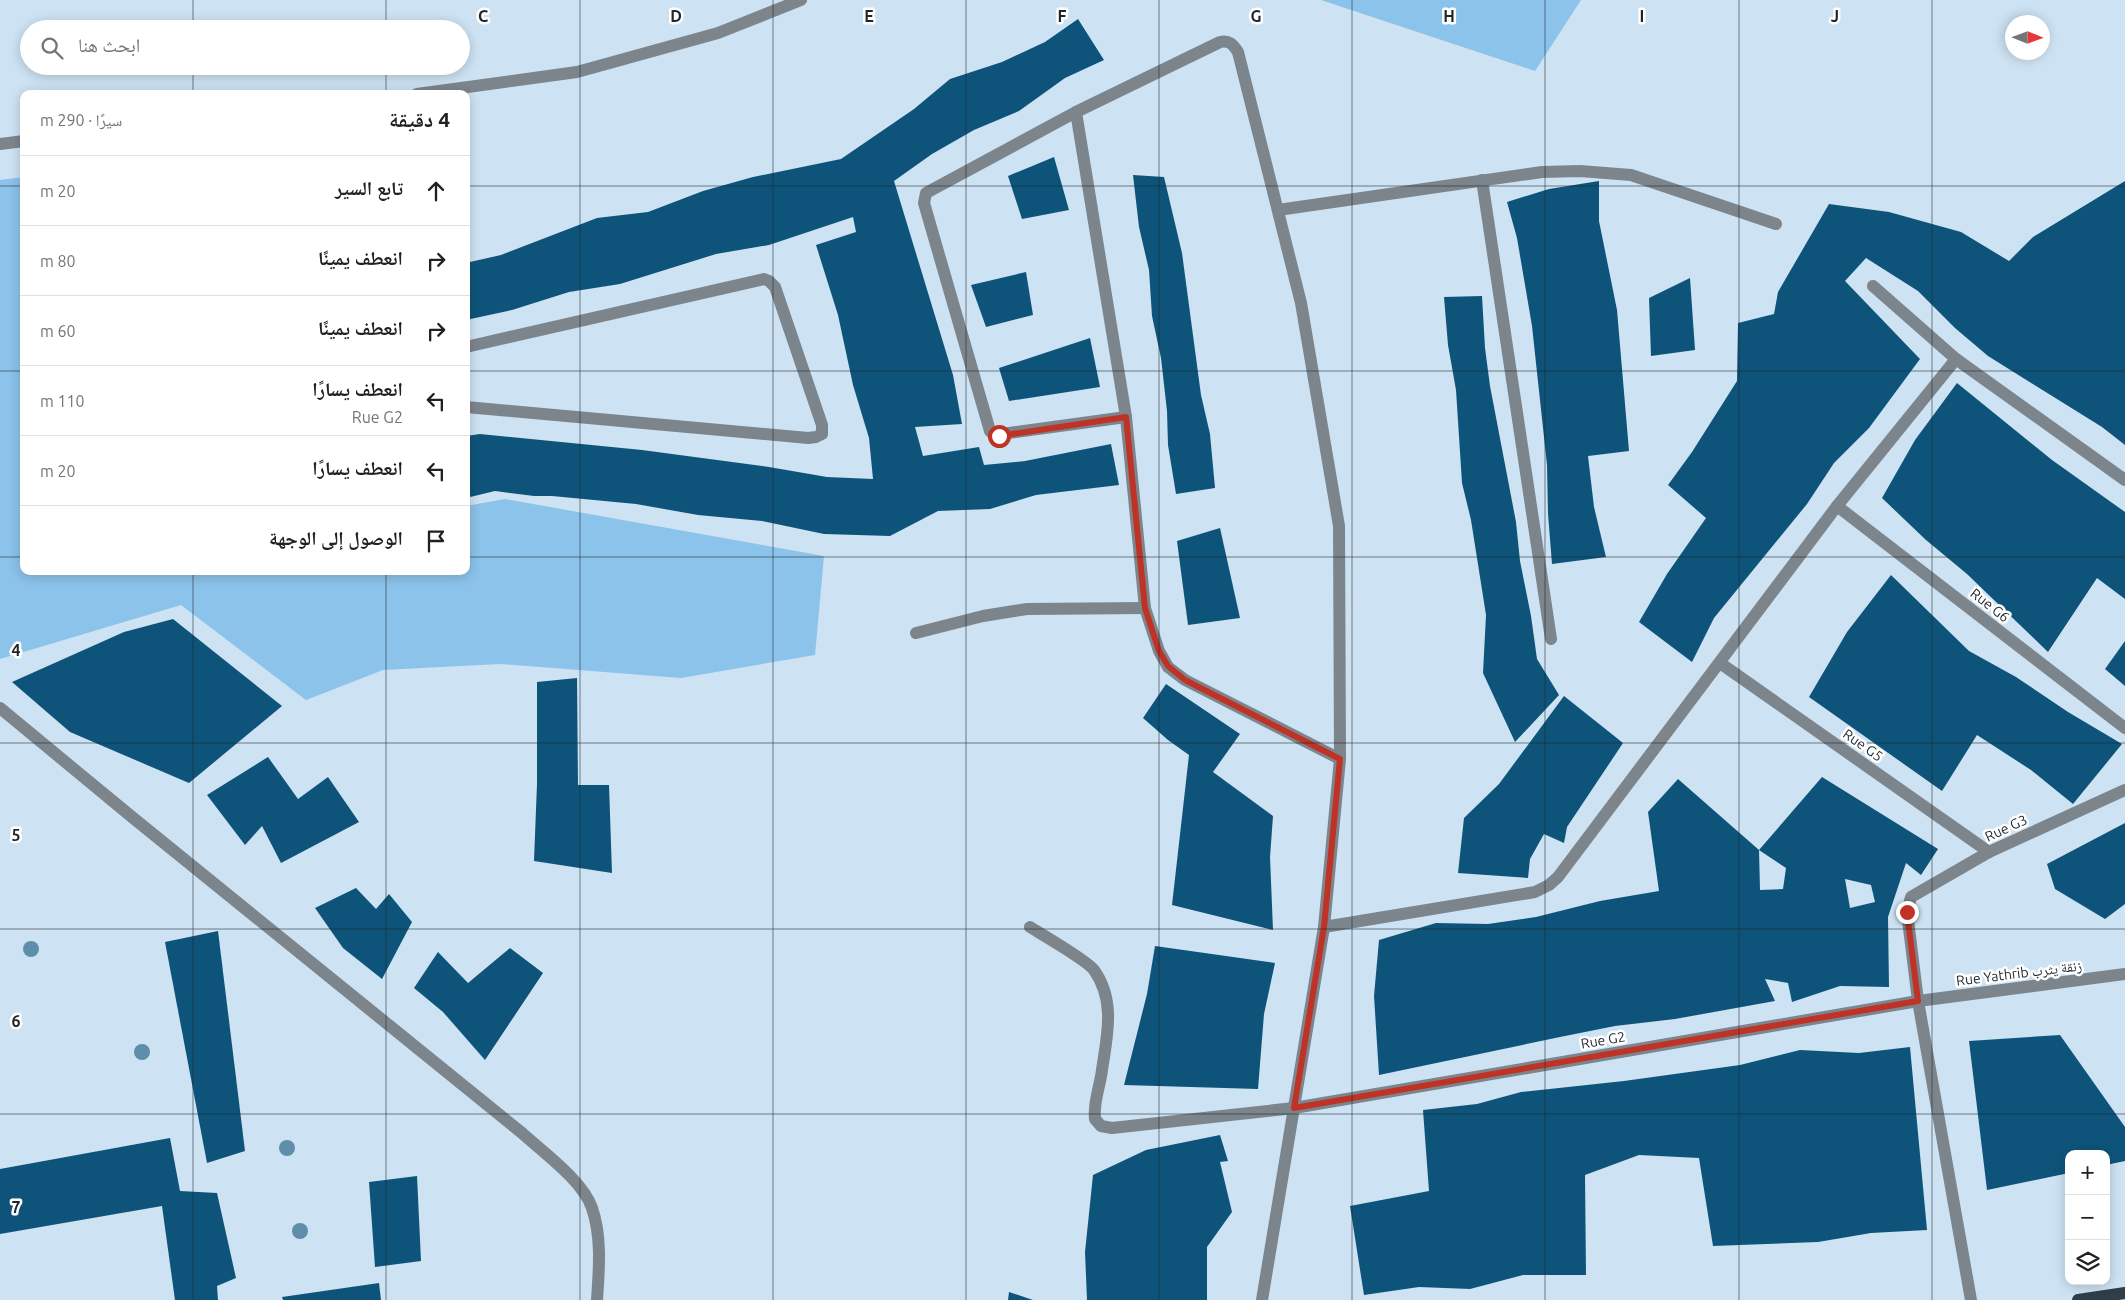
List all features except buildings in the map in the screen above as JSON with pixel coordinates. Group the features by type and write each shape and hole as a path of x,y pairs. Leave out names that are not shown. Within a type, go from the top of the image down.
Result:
{"main road":[{"path":"2078,1300 2125,1292"}],"street":[{"path":"446,90 577,72 718,33 801,0"},
{"path":"1126,417 994,435 990,431 924,203 926,192 1076,112 1220,42 1230,42 1238,52 1301,303 1339,526 1340,759 1324,927 1262,1300"},
{"path":"1076,112 1126,417 1145,608 1159,651 1168,666 1185,680 1340,759"},
{"path":"0,144 20,142"},
{"path":"1278,210 1542,172 1580,171 1631,175 1776,224"},
{"path":"1482,180 1551,640"},
{"path":"470,346 764,279 775,287 822,425 822,434 808,438 470,407"},
{"path":"1873,286 1956,359 2125,480"},
{"path":"1324,927 1535,892 1549,885 1558,876 1720,663 1837,506 1956,359"},
{"name":"Rue G6","path":"1837,506 2125,728"},
{"path":"916,634 983,616 1027,609 1145,608"},
{"name":"Rue G5","path":"1720,663 1989,852"},
{"path":"0,708 139,824 522,1133 573,1179 592,1206 597,1227 599,1264 597,1300"},
{"name":"Rue G3","path":"1918,1001 1907,912 1911,897 1989,852 2125,790"},
{"name":"Rue G2","path":"1030,927 1094,969 1108,998 1109,1025 1100,1084 1094,1105 1095,1119 1101,1126 1112,1128 1294,1108 1918,1001"},
{"name":"Rue Yathrib زنقة يثرب","path":"1918,1001 2125,974"},
{"path":"1918,1001 1970,1300"}],"shaded area":[{"path":"1321,0 1581,0 1535,71"},
{"path":"20,178 20,575 470,575 470,505 505,499 824,556 815,655 681,678 500,664 383,670 306,700 181,605 0,659 0,180"}],"route":[{"path":"999,436 1126,417 1145,608 1159,651 1168,666 1185,680 1340,759 1324,927 1294,1108 1918,1001 1907,912"}]}
